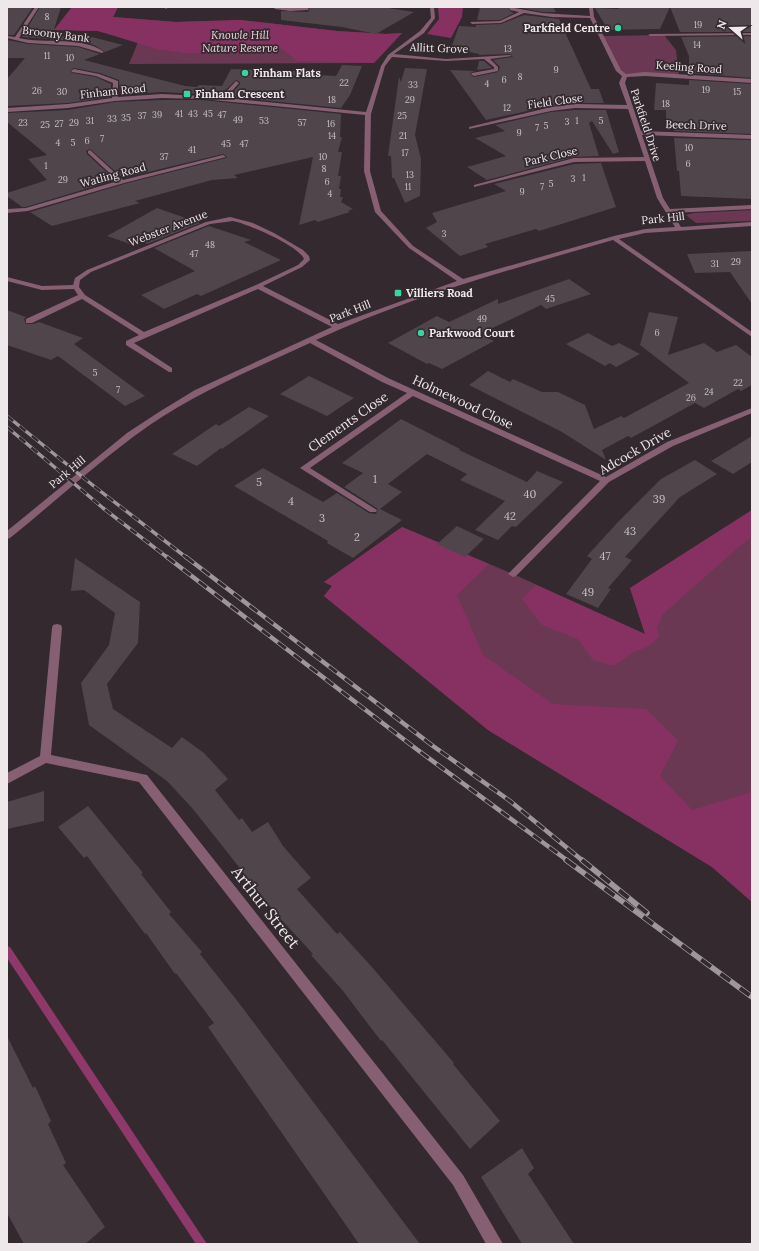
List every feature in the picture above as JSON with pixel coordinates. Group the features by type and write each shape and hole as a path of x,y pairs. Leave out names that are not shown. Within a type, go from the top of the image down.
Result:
{"street":[{"path":"16,39 37,7"},
{"path":"276,7 275,8 284,9 307,8"},
{"path":"432,7 433,18 422,32 403,44 390,55 383,66 368,114 367,171 378,212 411,247 462,281"},
{"name":"Parkfield Drive","path":"591,7 592,17 619,71 625,76 622,83 660,198 679,228"},
{"path":"515,9 523,12 568,17 592,17"},
{"path":"472,23 497,23 523,12"},
{"path":"650,35 664,37 752,34"},
{"name":"Broomy Bank","path":"7,37 33,42 83,46 102,52"},
{"name":"Allitt Grove","path":"390,55 446,60 510,56"},
{"name":"Allitt Grove","path":"474,74 496,70 496,67 486,58"},
{"path":"74,71 97,75 116,82 116,99"},
{"name":"Keeling Road","path":"625,76 645,74 752,81"},
{"path":"222,100 236,83"},
{"name":"Finham Road","path":"7,110 68,106 116,99 162,96 222,100 368,114"},
{"name":"Field Close","path":"472,128 551,109 575,106 630,107"},
{"path":"475,121 483,125"},
{"name":"Beech Drive","path":"639,133 752,137"},
{"path":"90,152 122,182"},
{"name":"Watling Road","path":"7,211 26,210 122,182 224,157"},
{"name":"Park Close","path":"476,186 574,160 647,159"},
{"path":"476,177 486,183"},
{"name":"Park Hill","path":"668,211 752,207"},
{"name":"Webster Avenue","path":"76,287 77,280 89,271 208,223 220,220 233,220 254,226 291,245 307,257 307,260 300,266 129,343 169,370"},
{"name":"Park Hill","path":"7,536 130,435 198,392 312,341 338,327 462,281 614,238 645,231 752,224"},
{"path":"614,238 752,335"},
{"path":"7,279 42,288 76,287 82,296 144,336"},
{"path":"258,286 338,327"},
{"path":"29,321 82,296"},
{"name":"Holmewood Close","path":"312,341 386,380 606,480"},
{"name":"Clements Close","path":"373,510 304,468 413,392"},
{"name":"Adcock Drive","path":"513,574 606,480 670,444 752,410"},
{"path":"7,779 45,758 57,628"},
{"name":"Arthur Street","path":"45,758 143,778 458,1180 495,1244"}],"green space":[{"name":"Knowle Hill Nature Reserve","path":"72,7 118,7 113,17 176,22 240,20 337,31 386,34 402,33 374,63 129,64 138,42 98,31 54,30"},
{"name":"Knowle Hill Nature Reserve","path":"72,7 118,7 113,17 176,22 240,20 337,31 386,34 402,33 374,63 297,61 281,48 256,47 237,53 184,53 157,49 98,31 54,30"},
{"path":"463,7 462,17 451,38 427,34 439,19 438,8"},
{"path":"664,35 676,50 679,76 645,74 625,76 619,71 602,36"},
{"path":"752,210 752,221 696,223 686,215 693,213"},
{"path":"752,510 752,902 712,867 488,730 324,596 332,586 324,582 402,527 513,574 645,634 630,588"},
{"path":"752,510 752,538 741,545 663,614 657,628 660,636 649,646 632,653 614,666 593,660 578,639 542,625 522,599 536,585 645,634 630,588"},
{"path":"402,527 489,564 457,595 483,655 553,704 646,709 678,741 660,776 692,810 752,792 752,902 712,867 488,730 324,596 332,586 324,582"}],"building":[{"path":"7,7 33,7 14,35 7,35"},
{"path":"40,7 61,7 52,36 92,37 123,45 105,52 86,42 22,37"},
{"path":"310,7 382,7 414,12 376,34 342,27 281,20 281,11 308,12"},
{"path":"480,7 508,7 510,11 514,13 500,20 477,20"},
{"path":"517,7 553,7 556,12 542,12"},
{"path":"618,7 670,7 660,29 608,30 595,8 619,9"},
{"path":"670,7 752,7 752,32 680,32"},
{"path":"524,15 559,19 591,89 599,89 604,103 575,103 551,106 486,120 450,70 476,71 470,74 474,77 498,72 500,67 493,60 513,56 510,54 479,55 451,48 459,26 476,27 476,25 501,24"},
{"path":"752,36 752,78 689,73 689,56 681,37"},
{"path":"7,40 28,44 78,47 100,54 84,60 185,86 197,87 199,85 222,86 231,69 298,71 297,74 336,76 342,65 362,66 350,95 341,108 229,97 240,84 240,82 236,80 220,95 162,92 120,95 119,80 100,73 74,68 70,71 72,73 96,77 111,84 111,97 68,103 7,106 7,79 25,58 7,58"},
{"path":"479,61 484,61 492,68 477,70"},
{"path":"405,68 427,69 415,135 421,159 420,196 405,203 394,178 392,178 391,156 388,156 399,77 401,82"},
{"path":"689,80 752,84 752,134 674,131 673,124 666,124 666,110 654,110 656,83 689,85"},
{"path":"202,100 341,114 340,137 342,137 338,152 342,152 338,176 341,176 339,189 341,189 340,197 343,197 341,202 353,209 348,211 350,212 318,222 315,220 299,225 313,157 234,175 238,178 212,180 135,201 140,203 52,226 30,212 124,184 227,157 223,154 123,178 90,149 86,151 87,154 115,180 26,207 22,207 7,196 7,193 47,180 28,159 47,155 7,122 7,113 68,110 115,102"},
{"path":"606,110 619,152 613,154 592,121 589,123 599,156 574,157 487,180 467,167 506,156 475,138 505,131 495,125 551,112"},
{"path":"674,138 752,140 752,199 681,196"},
{"path":"601,163 616,207 539,231 536,229 485,244 488,247 460,256 426,228 437,222 432,213 506,191 494,184 574,164"},
{"path":"157,208 200,223 147,244 139,239 130,244 107,236"},
{"path":"209,226 251,240 244,242 281,260 201,296 197,294 164,309 141,295 195,271 154,248"},
{"path":"752,251 752,304 730,272 695,273 687,254"},
{"path":"569,279 591,294 546,309 541,305 480,334 494,341 442,369 429,363 427,364 388,343 437,316 449,322 498,299 498,304"},
{"path":"7,310 26,317 24,319 26,324 39,322 83,338 74,344 145,396 125,406 58,356 51,360 7,345"},
{"path":"649,312 678,317 668,355 704,343 717,352 736,345 752,357 752,385 741,391 738,389 704,408 695,403 631,438 628,436 602,450 606,460 562,432 469,385 488,371 510,382 513,379 542,392 558,392 585,405 594,429 621,416 624,418 689,383 640,345"},
{"path":"588,333 612,346 619,343 640,354 616,367 610,363 605,366 566,344"},
{"path":"309,376 354,398 327,416 280,394"},
{"path":"249,407 269,416 197,466 172,454 216,424 219,426"},
{"path":"401,419 460,449 459,450 527,482 537,471 563,482 516,527 512,526 498,540 475,530 505,501 460,480 467,474 427,454 388,484 402,492 380,509 402,520 353,558 327,543 328,541 234,486 263,468 323,502 337,493 369,513 376,514 378,509 344,487 363,473 342,463"},
{"path":"752,436 752,462 733,474 711,461"},
{"path":"695,460 717,474 680,497 625,557 632,560 608,588 611,589 598,608 566,594 592,559 587,556 618,522 661,479"},
{"path":"457,526 484,539 465,557 437,544"},
{"path":"75,558 140,602 138,643 107,684 113,709 172,748 182,737 204,753 228,779 215,790 239,820 242,818 252,832 268,822 283,846 311,878 297,889 337,934 340,932 371,966 454,1063 453,1064 500,1121 470,1149 382,1040 381,1041 343,991 311,955 313,954 277,915 193,809 167,781 89,725 81,683 109,645 115,613 84,590 71,591"},
{"path":"44,791 44,821 7,829 7,802"},
{"path":"88,806 143,873 141,874 171,912 169,914 202,952 200,954 239,1003 420,1244 359,1244 208,1027 214,1023 176,973 175,974 146,933 145,934 87,856 84,858 58,827"},
{"path":"7,1036 33,1088 35,1086 51,1121 48,1124 66,1163 63,1165 105,1227 85,1244 24,1244 7,1213"},
{"path":"522,1148 534,1168 528,1174 574,1244 522,1244 481,1177"}],"waterway":[{"path":"7,950 202,1244"}],"railway":[{"path":"7,416 95,487 187,558"},
{"path":"7,427 103,508 168,558"},
{"path":"167,557 415,748 568,861"},
{"path":"186,557 433,746 510,801 583,861"},
{"path":"566,860 752,997"},
{"path":"582,860 647,913"}],"place":[{"name":"Parkfield Centre","path":"618,28"},
{"name":"Finham Flats","path":"245,73"},
{"name":"Finham Crescent","path":"187,94"},
{"name":"Villiers Road","path":"398,293"},
{"name":"Parkwood Court","path":"421,333"}]}
